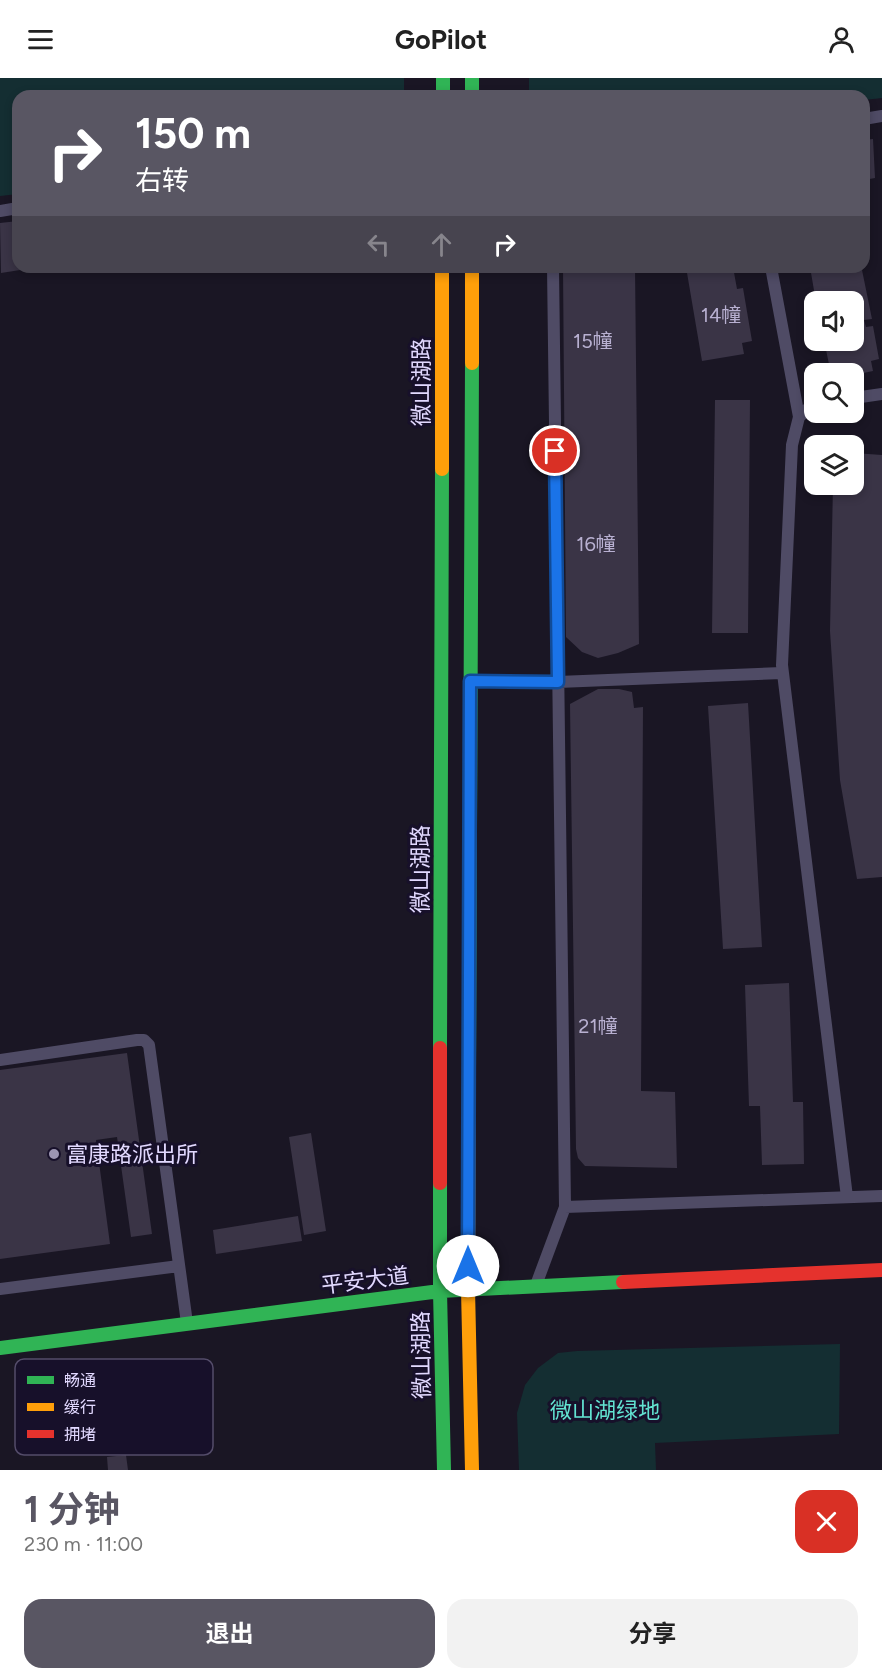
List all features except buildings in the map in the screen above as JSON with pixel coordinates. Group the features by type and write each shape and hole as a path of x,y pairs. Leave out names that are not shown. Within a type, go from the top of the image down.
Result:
{"street":[{"name":"微山湖路","path":"442,273 456,681 472,1470"},
{"name":"微山湖路","path":"444,1470 440,1291 456,681 472,273"},
{"name":"平安大道","path":"0,1348 440,1291 882,1270"}],"lane":[{"path":"536,1286 565,1207 553,273"},
{"path":"772,273 799,417 792,445 782,673 847,1197"},
{"path":"864,397 882,394"},
{"path":"799,417 804,413"},
{"path":"456,681 558,682 782,673"},
{"path":"0,1059 137,1040 144,1040 149,1044 187,1324"},
{"path":"565,1207 882,1196"},
{"path":"0,1289 179,1266"}],"green space":[{"path":"0,78 404,78 404,90 12,90 12,195 0,196"},
{"path":"529,78 882,78 882,98 870,99 870,90 529,90"},
{"name":"微山湖绿地","path":"840,1344 839,1434 655,1443 656,1470 519,1470 517,1413 525,1385 538,1368 558,1353"}],"traffic: fast":[{"path":"443,78 443,90"},
{"path":"472,78 472,90"},
{"path":"469,1070 472,363"},
{"path":"440,1048 442,469"},
{"path":"440,1183 444,1470"},
{"path":"0,1348 440,1291 623,1282"}],"traffic: slow":[{"path":"442,273 442,469"},
{"path":"472,273 472,363"},
{"path":"469,1070 468,1289 472,1470"}],"traffic: jam":[{"path":"440,1048 440,1183"},
{"path":"623,1282 882,1270"}],"place":[{"name":"富康路派出所","path":"54,1154"}],"route":[{"path":"468,1266 470,681 558,682 555,451"}]}
